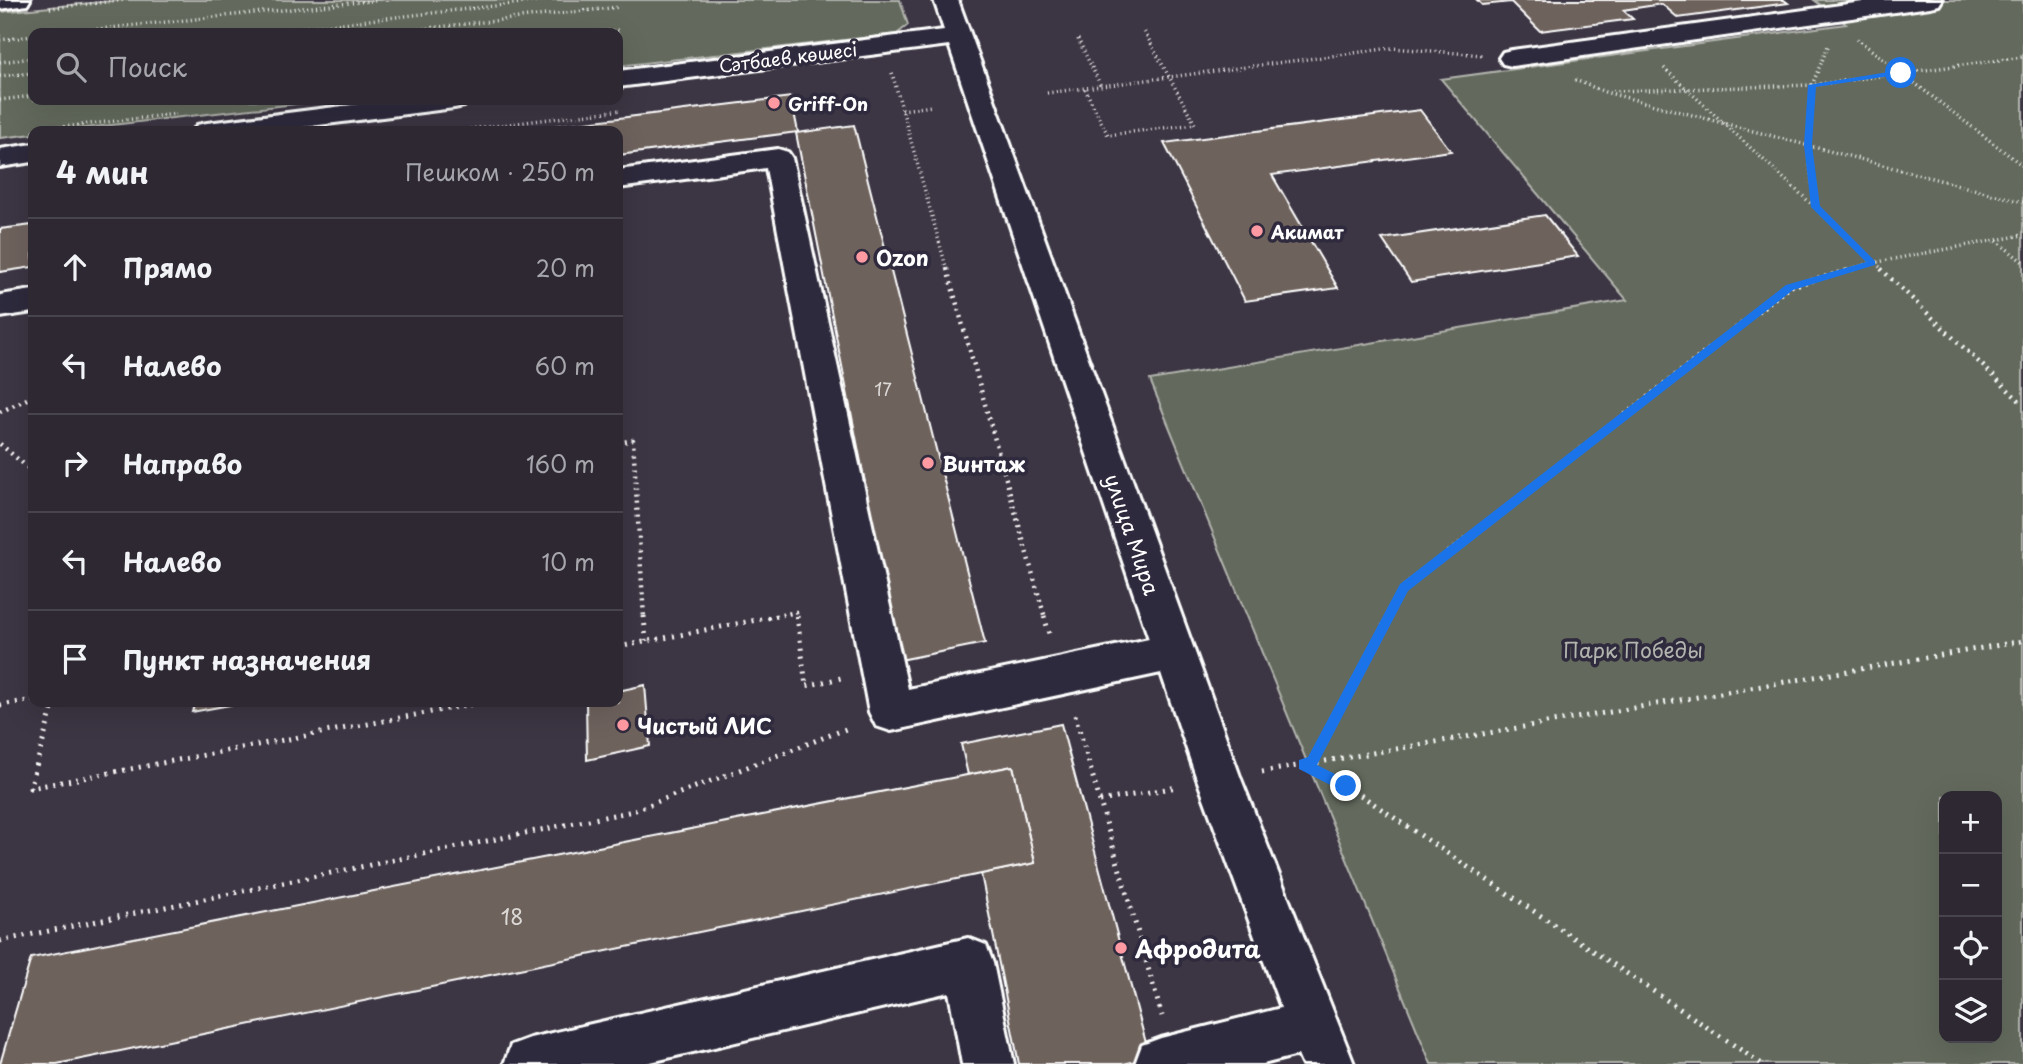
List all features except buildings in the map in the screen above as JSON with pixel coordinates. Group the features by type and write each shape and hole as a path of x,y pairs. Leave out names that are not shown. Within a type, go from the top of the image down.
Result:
{"street":[{"name":"улица Мира","path":"946,0 1219,779 1321,1044"},
{"path":"1512,58 1821,13 1930,0"},
{"path":"0,2 28,4"},
{"name":"Сәтбаев көшесі","path":"623,78 959,36"},
{"path":"247,126 414,105"},
{"path":"0,158 28,145"},
{"path":"623,178 778,158 891,712 1175,652"},
{"path":"0,306 28,302"},
{"path":"530,1064 968,963 988,1064"},
{"path":"1168,1062 1321,1044"}],"path":[{"path":"28,4 125,0"},
{"path":"109,28 379,0"},
{"path":"298,28 548,0"},
{"path":"429,28 620,7"},
{"path":"1816,207 1808,145 1821,13 2023,166"},
{"path":"1085,89 1108,135 1195,124 1144,31"},
{"path":"0,40 28,37"},
{"path":"1078,39 1101,86"},
{"path":"1634,40 1816,207 2023,404"},
{"path":"884,45 1062,677 1074,711 1168,1062"},
{"path":"1047,93 1392,48 1512,58 1605,92 2023,202"},
{"path":"1605,92 1812,85 2023,57"},
{"path":"0,62 28,59"},
{"path":"0,76 28,73"},
{"path":"0,100 28,97"},
{"path":"902,110 932,106"},
{"path":"115,126 187,112"},
{"path":"1312,762 1404,587 1789,287 1872,263 2023,235"},
{"path":"1996,240 2023,262"},
{"path":"0,412 28,398"},
{"path":"623,442 634,440 646,641"},
{"path":"0,444 28,468"},
{"path":"623,646 796,612 806,686 883,669"},
{"path":"1762,1064 1346,786 1303,765 2023,641"},
{"path":"0,705 28,701"},
{"path":"53,707 30,788 458,707"},
{"path":"0,941 633,811 891,712"}],"green space":[{"path":"122,0 900,0 908,25 897,34 623,65 623,28 28,28 28,105 286,105 104,126 28,126 28,135 0,138 0,12"},
{"name":"Парк Победы","path":"1814,0 2023,0 2023,1064 1431,1064 1150,380 1627,300 1441,79 1846,24"}],"place":[{"name":"Griff-On","path":"774,103"},
{"name":"Акимат","path":"1257,231"},
{"name":"Ozon","path":"862,257"},
{"name":"Винтаж","path":"928,463"},
{"name":"Чистый ЛИС","path":"623,725"},
{"name":"Афродита","path":"1121,948"}],"route":[{"path":"1346,786 1303,765 1312,762 1404,587 1789,287 1872,263 1816,207 1808,145 1812,85 1901,73"}]}
